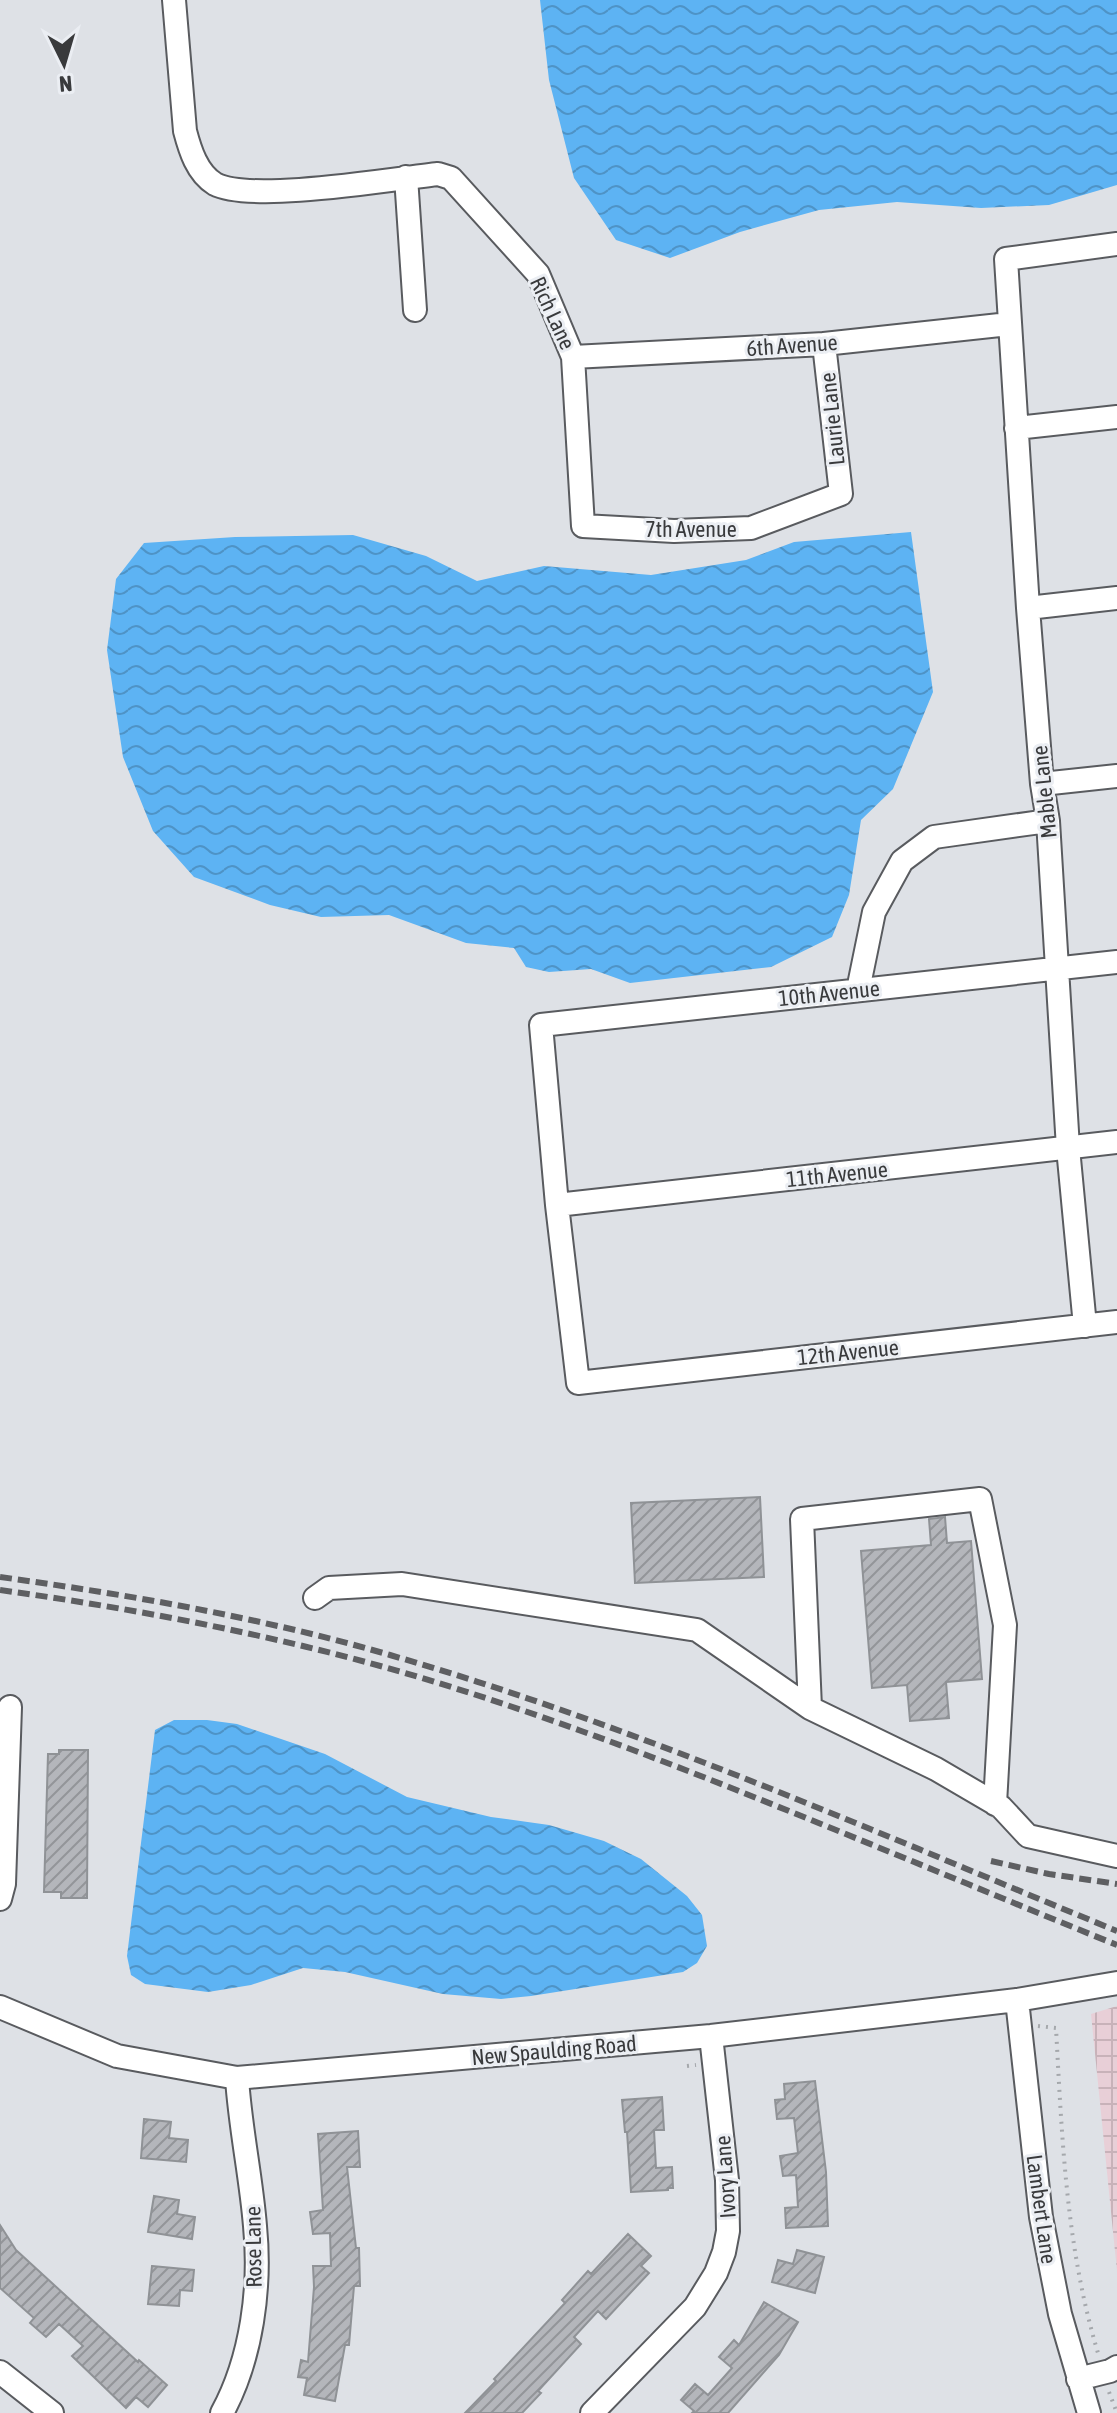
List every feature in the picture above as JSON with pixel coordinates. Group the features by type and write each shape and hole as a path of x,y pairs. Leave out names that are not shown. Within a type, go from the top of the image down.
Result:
{"street":[{"path":"174,0 185,131 190,151 201,169 214,183 257,191 353,185 406,177 415,310"},
{"name":"Rich Lane","path":"406,177 438,174 451,178 538,274 573,357 583,526"},
{"name":"Mable Lane","path":"1085,1326 1068,1148 1048,821 1042,784 1028,608 1006,259 1117,244"},
{"name":"6th Avenue","path":"573,357 824,344 1009,324"},
{"name":"Laurie Lane","path":"824,344 841,494"},
{"path":"1016,428 1117,417"},
{"name":"7th Avenue","path":"583,526 674,531 751,528 841,494"},
{"path":"1028,608 1117,598"},
{"path":"1042,784 1117,776"},
{"path":"858,990 874,912 902,861 934,837 1048,821"},
{"name":"10th Avenue","path":"557,1205 541,1025 1117,962"},
{"name":"11th Avenue","path":"557,1205 1117,1142"},
{"name":"12th Avenue","path":"557,1205 578,1383 1117,1322"},
{"path":"810,1708 802,1519 980,1499 1005,1625 995,1804"},
{"path":"315,1598 329,1588 402,1584 697,1630 810,1708 936,1769 1001,1807 1028,1836 1117,1856"},
{"path":"0,1899 4,1884 10,1707"},
{"name":"New Spaulding Road","path":"0,2007 117,2056 237,2078 711,2036 1017,2000 1117,1983"},
{"name":"Lambert Lane","path":"1017,2000 1041,2217 1060,2314 1089,2413"},
{"name":"Ivory Lane","path":"592,2413 695,2307 716,2273 724,2252 728,2231 727,2180 711,2036"},
{"name":"Rose Lane","path":"222,2413 242,2362 252,2317 257,2268 256,2226 237,2078"},
{"path":"1078,2379 1110,2370"},
{"path":"0,2372 52,2413"}],"path":[{"path":"1020,2025 1056,2028 1068,2216 1085,2311 1110,2370 1117,2413"}],"shaded area":[{"path":"1117,2006 1117,2271 1091,2014"}],"water":[{"path":"540,0 1117,0 1117,185 1049,205 981,208 897,202 819,210 740,232 670,258 616,240 574,178 549,80"},
{"path":"911,532 933,692 893,789 861,820 849,895 832,937 771,967 630,983 591,969 549,972 526,967 514,948 466,943 389,915 321,917 270,905 194,877 153,831 123,757 107,650 116,579 144,543 235,537 353,535 426,556 477,581 544,566 651,575 746,560 794,542"},
{"path":"174,1720 237,1724 325,1754 407,1797 491,1817 549,1825 604,1841 641,1859 687,1896 702,1915 707,1946 697,1963 683,1972 501,1999 443,1994 345,1972 303,1968 251,1985 208,1992 145,1984 131,1975 127,1956 155,1730"}],"building":[{"path":"760,1497 764,1577 635,1583 631,1503"},
{"path":"945,1517 947,1543 971,1541 982,1679 946,1682 949,1718 910,1721 907,1685 872,1688 861,1551 931,1545 929,1519"},
{"path":"59,1750 88,1750 87,1898 61,1898 61,1892 44,1892 48,1754 59,1754"},
{"path":"815,2081 826,2172 828,2226 786,2228 785,2208 798,2207 796,2175 783,2176 780,2156 798,2153 794,2118 777,2119 775,2100 785,2099 784,2084"},
{"path":"662,2097 664,2130 654,2130 656,2168 672,2167 673,2188 631,2192 622,2100"},
{"path":"144,2119 171,2122 169,2138 188,2140 186,2162 141,2158"},
{"path":"358,2131 360,2167 347,2167 356,2248 359,2248 360,2286 354,2286 349,2345 345,2345 335,2401 304,2395 307,2378 298,2377 301,2360 308,2362 313,2266 331,2266 330,2233 313,2234 310,2212 323,2210 318,2134"},
{"path":"154,2196 179,2200 177,2214 195,2217 192,2239 148,2232"},
{"path":"0,2225 16,2250 167,2385 148,2407 136,2397 126,2408 72,2356 83,2346 59,2324 46,2337 30,2323 34,2318 0,2288"},
{"path":"628,2234 651,2256 641,2266 649,2273 606,2319 598,2311 574,2337 581,2344 538,2391 541,2393 522,2413 465,2413 565,2303 562,2300 588,2271 591,2274"},
{"path":"797,2250 824,2257 815,2293 772,2282 778,2260 793,2264"},
{"path":"152,2266 194,2270 192,2291 180,2290 179,2306 148,2304"},
{"path":"764,2302 798,2322 779,2355 728,2413 692,2413 694,2411 681,2400 695,2384 708,2395 732,2368 719,2357 734,2340 739,2345"}],"railway":[{"path":"0,1577 245,1619 390,1655 483,1684 757,1783 1117,1931"},
{"path":"0,1590 241,1632 337,1654 440,1683 659,1760 1117,1945"},
{"path":"991,1861 1117,1884"}]}
